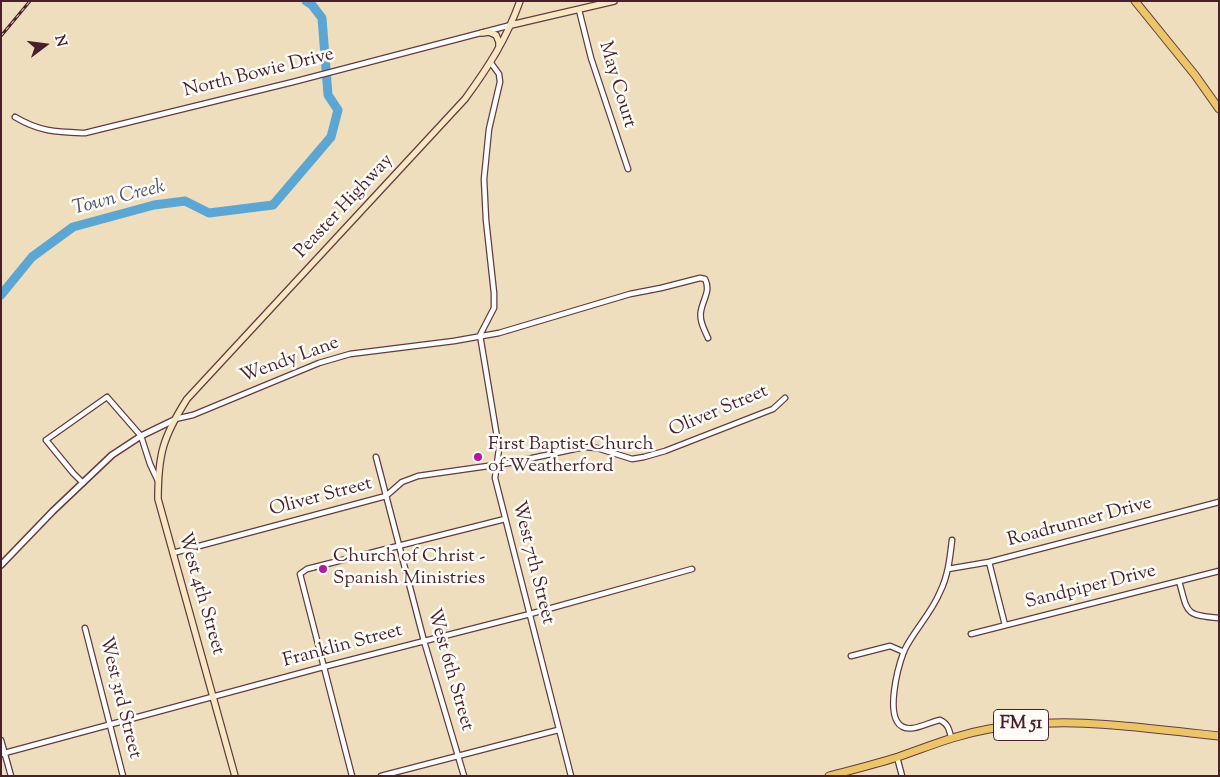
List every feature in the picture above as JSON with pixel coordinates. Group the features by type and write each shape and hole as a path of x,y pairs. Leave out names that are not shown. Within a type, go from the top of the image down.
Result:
{"main road":[{"path":"511,25 614,1"},
{"path":"1135,1 1195,75 1219,109"},
{"path":"520,3 519,11 521,16 532,21"},
{"name":"Peaster Highway","path":"174,420 187,399 465,99 499,50 520,3"},
{"path":"482,33 489,32 496,35 499,42 499,50"},
{"name":"West 4th Street","path":"174,420 165,438 160,457 158,499 236,776"},
{"name":"FM 51","path":"829,776 897,757 951,737 990,729 1038,723 1074,722 1219,736"}],"street":[{"name":"May Court","path":"579,10 591,58 628,169"},
{"name":"North Bowie Drive","path":"15,117 34,128 51,132 85,132 511,25"},
{"path":"480,335 494,308 484,179 490,129 500,82 499,74 491,63"},
{"name":"Wendy Lane","path":"174,420 193,415 319,363 350,354 454,341 500,333 630,294 700,278 705,280 708,290 701,309 700,318 708,338"},
{"name":"West 7th Street","path":"480,335 499,449 495,478 570,776"},
{"path":"83,483 46,440 107,397 141,436 158,481"},
{"name":"Oliver Street","path":"173,553 386,496 402,482 418,476 527,460 584,447 597,448 632,459 644,458 773,409 785,398"},
{"path":"1,565 112,455 141,436 174,420"},
{"name":"West 6th Street","path":"376,457 424,641 464,776"},
{"name":"Roadrunner Drive","path":"948,569 989,562 1219,502"},
{"path":"352,776 300,574 307,569 504,518"},
{"path":"951,737 948,726 940,720 909,728 898,723 893,716 894,694 904,652 933,608 941,591 948,569 952,540"},
{"path":"989,562 1005,625"},
{"name":"Franklin Street","path":"3,753 323,667 530,614 692,569"},
{"name":"Sandpiper Drive","path":"971,634 1219,571"},
{"path":"1179,581 1187,607 1192,613 1198,616 1219,618"},
{"name":"West 3rd Street","path":"85,628 123,776"},
{"path":"851,656 890,646 904,652"},
{"path":"381,776 558,730"},
{"path":"1,740 3,753 11,776"},
{"path":"897,757 902,776"}],"waterway":[{"name":"Town Creek","path":"1,295 32,257 73,227 154,205 185,201 209,213 273,205 331,137 338,110 328,95 322,18 312,5 306,1"}],"railway":[{"path":"1,36 30,1"}],"place":[{"name":"First Baptist Church of Weatherford","path":"478,457"},
{"name":"Church of Christ - Spanish Ministries","path":"323,569"}]}
